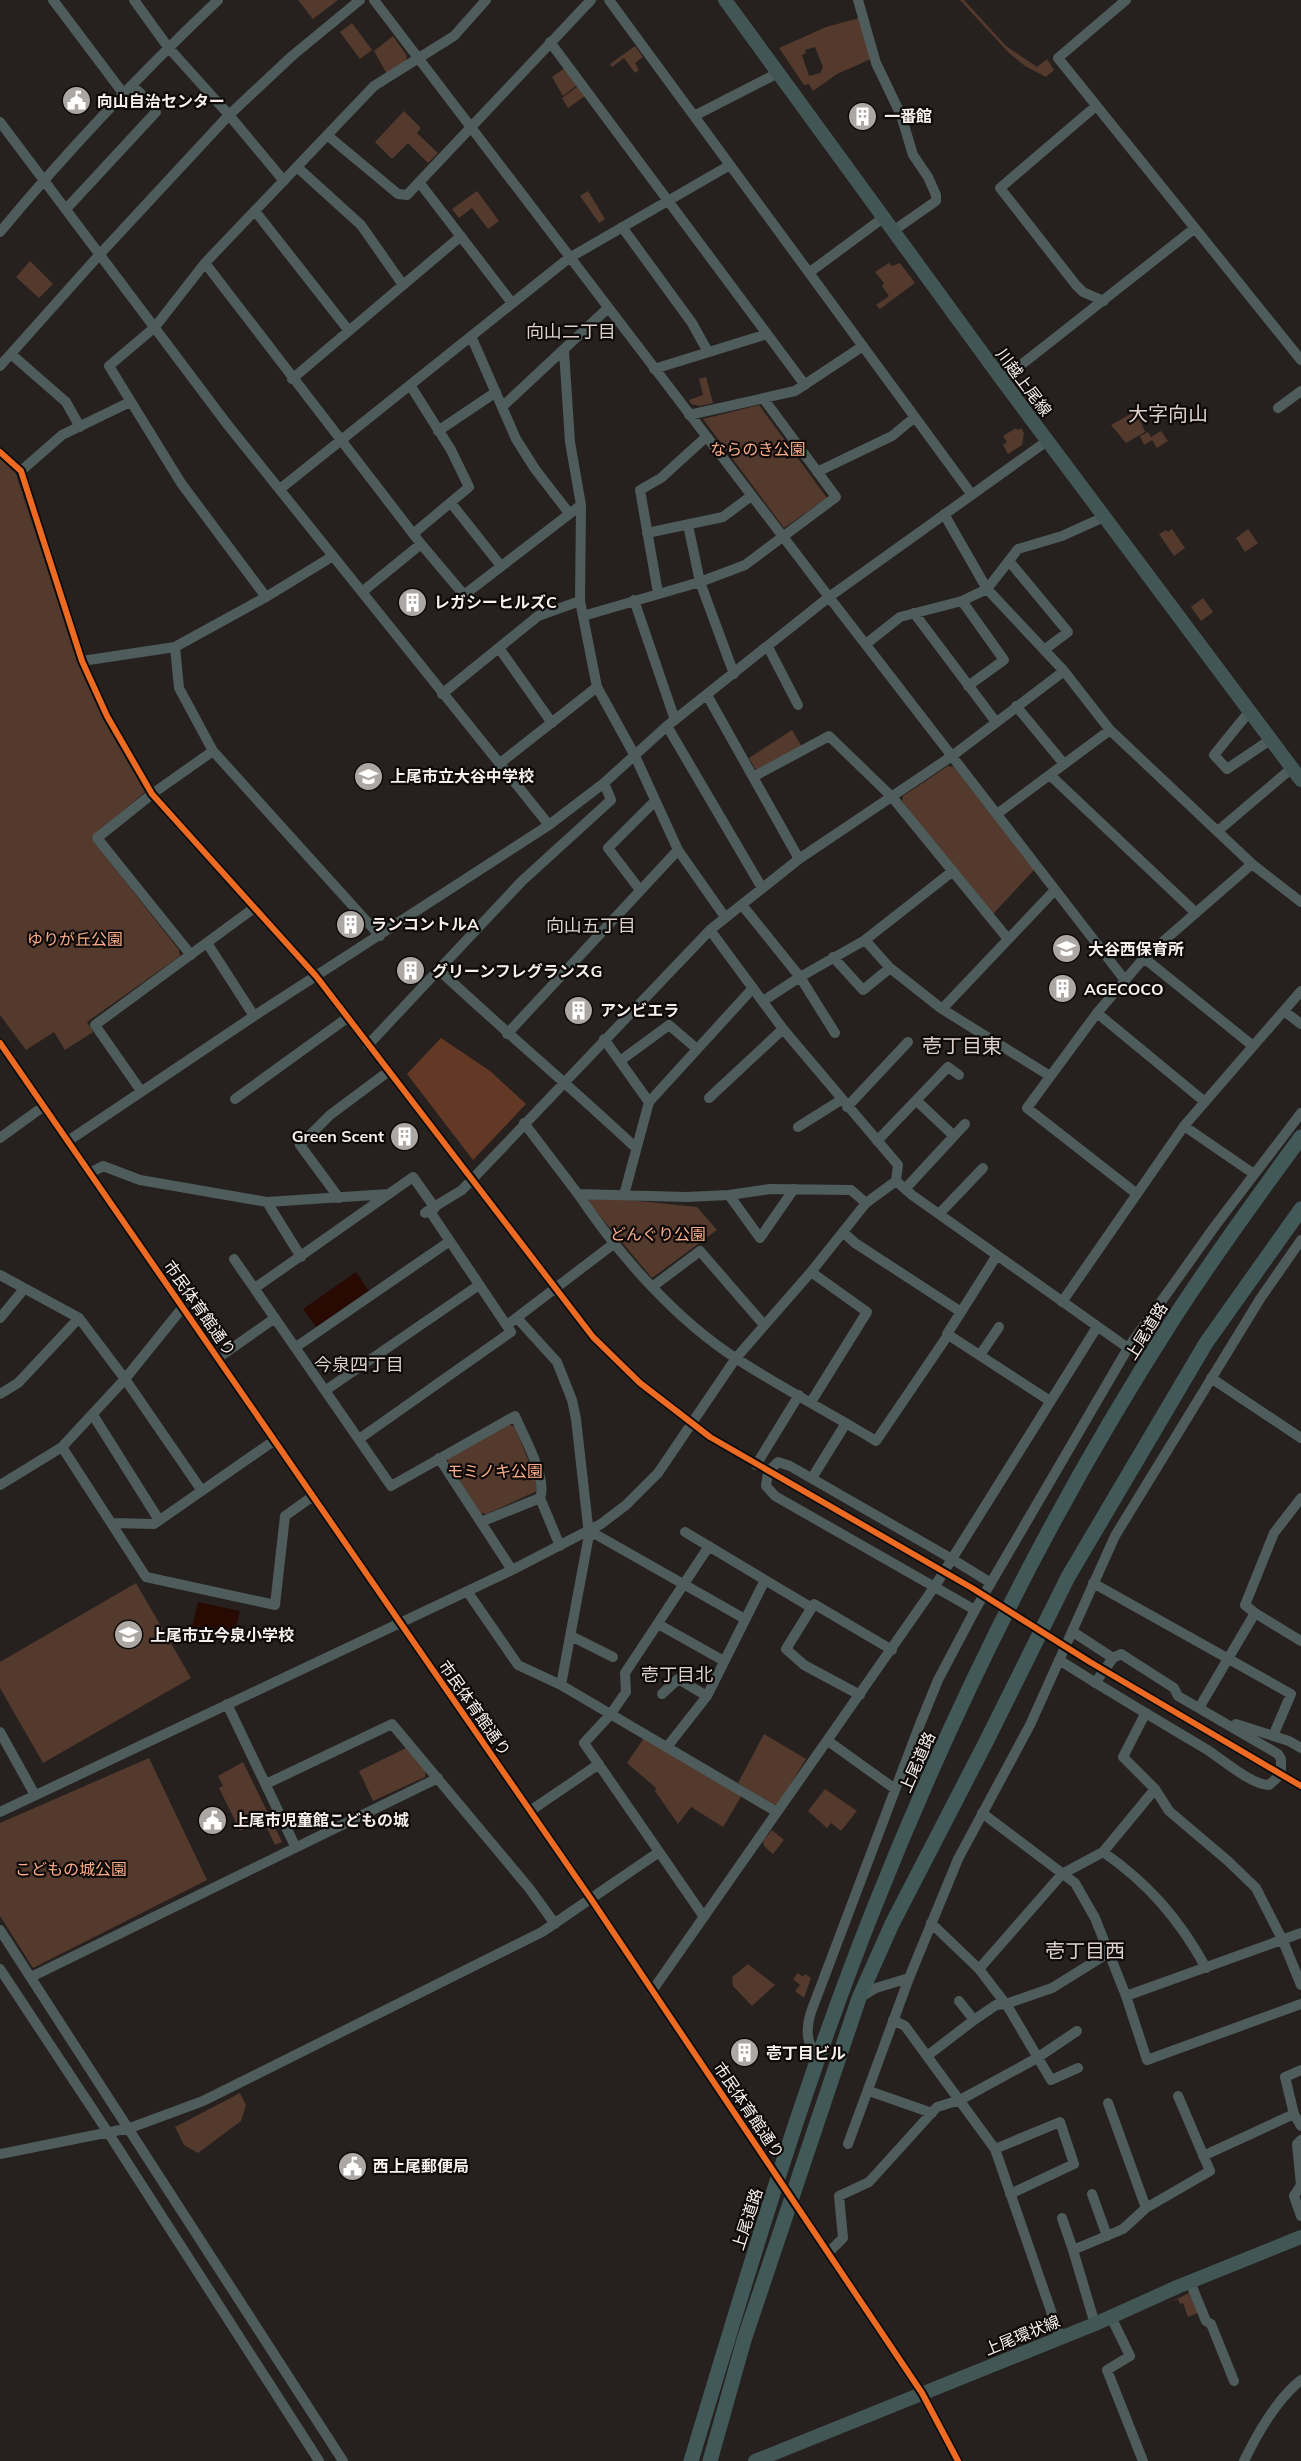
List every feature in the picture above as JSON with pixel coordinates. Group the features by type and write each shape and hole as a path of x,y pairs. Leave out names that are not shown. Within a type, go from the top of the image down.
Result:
{"highway":[{"name":"上尾道路","path":"691,2461 778,2178 818,2060 872,1911 909,1824 1016,1592 1118,1410 1173,1320 1232,1232 1301,1137"},
{"path":"710,2461 744,2340 859,1998 876,1955 1068,1577 1206,1343 1301,1209"}],"main road":[{"name":"川越上尾線","path":"725,0 1047,441 1301,780"},
{"name":"上尾環状線","path":"755,2461 1095,2324 1301,2237"}],"street":[{"path":"53,0 123,93"},
{"path":"134,0 168,47 284,181"},
{"path":"0,232 44,179 123,93 218,0"},
{"path":"0,366 229,115 292,56 360,0"},
{"path":"374,0 751,496 998,814 1054,891 1125,979"},
{"path":"266,597 181,483 109,366 155,327 206,263 374,86 454,36 486,0"},
{"path":"327,135 398,194 407,195 591,0"},
{"path":"609,0 972,495"},
{"path":"858,0 876,63 901,115 913,155 928,177 936,195 936,201 893,231"},
{"path":"1126,0 1058,58 1301,360"},
{"path":"550,42 805,385"},
{"path":"694,116 778,73"},
{"path":"66,209 156,112 154,107 132,85"},
{"path":"1096,106 1000,188 1076,285 1083,292 1104,301"},
{"path":"0,122 280,489 549,825"},
{"path":"280,489 569,258 730,165"},
{"path":"297,167 361,225 403,285"},
{"path":"419,182 512,303"},
{"path":"255,211 349,331"},
{"path":"810,272 883,218"},
{"path":"622,227 692,323 708,352"},
{"path":"1002,380 1195,228"},
{"path":"292,379 461,236"},
{"path":"206,263 292,379 413,534 464,595 581,505"},
{"path":"502,407 608,309"},
{"path":"654,369 767,334"},
{"path":"471,336 516,439 535,469 569,513"},
{"path":"689,415 795,391 863,346"},
{"path":"564,351 570,442 581,505 580,601 597,687 635,756 678,850 726,917"},
{"path":"11,354 66,402 80,427"},
{"path":"410,385 438,430 469,488 413,534"},
{"path":"1278,408 1301,391"},
{"path":"438,430 496,392"},
{"path":"583,616 700,582 745,565 836,497 763,398"},
{"path":"21,471 62,435 130,402"},
{"path":"817,472 892,436 915,417"},
{"path":"658,593 640,490 661,478 706,436"},
{"path":"68,1141 254,1016 549,825 604,783 671,723 829,597 1047,441"},
{"path":"0,452 21,471 82,661 107,716 152,794 316,976 593,1337 639,1383 692,1425 768,1472 972,1588"},
{"path":"647,533 723,517 751,496"},
{"path":"451,503 501,566"},
{"path":"944,514 987,589 1064,671 1110,730 1219,830 1252,864 1301,902"},
{"path":"866,644 900,617 962,602 987,589 1018,549 1062,536 1104,517"},
{"path":"688,525 700,582 734,674"},
{"path":"362,592 421,544"},
{"path":"82,661 175,647 266,597 333,556"},
{"path":"1009,561 1068,632 1044,650"},
{"path":"634,600 671,723 762,888"},
{"path":"442,694 538,616 580,601"},
{"path":"962,602 1004,660 969,686"},
{"path":"914,613 996,722"},
{"path":"175,647 179,688 213,751 380,936"},
{"path":"768,647 798,705"},
{"path":"499,648 552,723"},
{"path":"430,1210 462,1190 710,930 799,859 952,756 1064,671"},
{"path":"499,764 597,687"},
{"path":"707,695 799,859"},
{"path":"1016,706 1064,765"},
{"path":"1250,712 1214,755 1227,770 1270,740"},
{"path":"998,814 1110,730"},
{"path":"753,777 829,736 892,796 1008,939"},
{"path":"191,955 97,838 152,794 213,751"},
{"path":"1219,830 1292,768"},
{"path":"1050,775 1196,913"},
{"path":"368,1045 522,881 611,800 604,783"},
{"path":"640,890 608,848 655,801"},
{"path":"507,1034 678,850"},
{"path":"1137,1194 1027,1108 1097,1013 1144,958 1252,864"},
{"path":"763,1001 800,976 865,940 953,871"},
{"path":"942,1009 1054,891"},
{"path":"742,904 800,976 835,1033"},
{"path":"141,1091 95,1025 254,908"},
{"path":"710,930 783,1029 897,1165 896,1181"},
{"path":"865,940 891,968 942,1009 1050,1076"},
{"path":"207,943 254,1016"},
{"path":"833,957 863,990 891,968"},
{"path":"1144,958 1254,1046"},
{"path":"438,969 507,1034 564,1081 636,1148"},
{"path":"624,1195 649,1102 753,988"},
{"path":"1062,1302 1184,1126 1301,991"},
{"path":"1284,1011 1301,1024"},
{"path":"1097,1013 1205,1102"},
{"path":"235,1098 347,1018"},
{"path":"620,1061 669,1025 697,1049"},
{"path":"709,1098 783,1029"},
{"path":"604,1039 649,1102"},
{"path":"798,1127 844,1104 908,1042"},
{"name":"市民体育館通り","path":"0,1043 591,1899 922,2394 958,2461"},
{"path":"877,1141 948,1067 959,1075"},
{"path":"339,1198 300,1145 330,1115 389,1071"},
{"path":"917,1101 954,1136"},
{"path":"0,1138 44,1106"},
{"path":"818,2060 806,2036 811,2012 938,1680 975,1610 1128,1348 1301,1113"},
{"path":"524,1123 652,1287 700,1331 736,1358 876,1441 948,1335 997,1255"},
{"path":"906,1188 965,1124"},
{"path":"1184,1126 1254,1174"},
{"path":"90,1173 103,1166 140,1180 267,1202 389,1194"},
{"path":"939,1214 983,1168"},
{"path":"255,1288 413,1177 430,1210 511,1332 359,1439"},
{"path":"896,1181 912,1195 1128,1348"},
{"path":"0,1812 589,1533 626,1505 658,1473 736,1358 811,1272 866,1203 896,1181"},
{"path":"729,1195 760,1238 794,1189"},
{"path":"578,1194 686,1197 770,1190 851,1190 866,1203"},
{"path":"267,1202 301,1257"},
{"path":"843,1232 855,1243 961,1312"},
{"path":"848,2144 909,1977 958,1859 1030,1725 1115,1536 1211,1378 1301,1240"},
{"path":"296,1347 450,1241"},
{"path":"506,1325 616,1242"},
{"path":"652,1287 700,1251 764,1325"},
{"path":"234,1259 391,1486 515,1416 544,1490 540,1498 481,1522"},
{"path":"811,1272 867,1312 811,1402"},
{"path":"0,1275 79,1317 202,1491"},
{"path":"326,1390 480,1286"},
{"path":"0,1318 24,1289"},
{"path":"0,1485 62,1447 125,1379 183,1307"},
{"path":"0,1394 18,1383 79,1317"},
{"path":"218,1358 275,1318"},
{"path":"517,1318 557,1362 572,1400 576,1419 589,1533 561,1685"},
{"path":"980,1356 999,1327"},
{"path":"652,1991 935,1586 1097,1328"},
{"path":"948,1335 1050,1401"},
{"path":"1211,1378 1301,1438"},
{"path":"756,1465 799,1395"},
{"path":"93,1416 159,1520"},
{"path":"812,1478 846,1423"},
{"path":"112,1523 154,1524 275,1440"},
{"path":"62,1447 146,1577 275,1605 285,1516 313,1496"},
{"path":"439,1458 512,1570"},
{"path":"975,1610 775,1496 766,1486 768,1472 778,1462 790,1466 991,1583"},
{"path":"540,1498 560,1546"},
{"path":"1301,1498 1274,1533 1245,1605 1301,1641"},
{"path":"685,1532 812,1608"},
{"path":"589,1533 595,1534 745,1619"},
{"path":"704,1917 584,1743 610,1715 626,1692 625,1673 709,1546"},
{"path":"667,1747 707,1696 765,1580"},
{"path":"1093,1582 1291,1694 1274,1736"},
{"path":"467,1591 518,1665 561,1685 777,1812"},
{"path":"860,1695 804,1665 786,1649 814,1604 892,1650"},
{"path":"1199,1708 1255,1613"},
{"path":"658,1624 724,1661"},
{"path":"1073,1632 1113,1658"},
{"path":"571,1636 613,1657"},
{"path":"1059,1660 1095,1683 1254,1781 1269,1785 1281,1774 1282,1765 1278,1754 1178,1696 1174,1688 1121,1654 1113,1658 1095,1683"},
{"path":"1090,1662 1301,1786"},
{"path":"662,1694 678,1679 707,1696"},
{"path":"227,1704 295,1846"},
{"path":"1145,1714 1123,1757 1155,1789 1170,1810 1256,1888 1283,1941 1301,1985"},
{"path":"1213,1716 1274,1736 1301,1748"},
{"path":"266,1784 392,1724 530,1888 555,1924"},
{"path":"0,1732 36,1795"},
{"path":"828,1741 895,1789"},
{"path":"530,1811 599,1764"},
{"path":"31,1977 438,1778"},
{"path":"980,1970 1062,1874 1103,1852 1155,1789"},
{"path":"982,1813 1075,1884 1095,1918 1110,1953 1147,2060 1301,2004"},
{"path":"0,2154 130,2128 202,2101 402,2003 555,1924 659,1851"},
{"path":"1103,1852 1154,1895 1185,1931 1206,1968"},
{"path":"931,1923 980,1970 1006,2004 1044,2066 1050,2080 1078,2068"},
{"path":"0,1930 343,2461"},
{"path":"1126,1996 1301,1933"},
{"path":"927,2056 996,2005 1006,2004 1052,1988 1110,1953"},
{"path":"0,1969 109,2133 319,2461"},
{"path":"859,1998 876,1988 909,1977"},
{"path":"959,2001 974,2020"},
{"path":"894,2020 905,2026 995,2149 1060,2337"},
{"path":"828,2253 843,2238 839,2196 869,2182 937,2107 960,2100 1037,2058 1077,2031"},
{"path":"1301,2070 1285,2077 1294,2114 1301,2126"},
{"path":"869,2091 932,2113"},
{"path":"1073,2250 1123,2229 1146,2208 1210,2171 1178,2096"},
{"path":"1108,2103 1146,2208"},
{"path":"1203,2156 1294,2114"},
{"path":"995,2149 1060,2122 1074,2164 1010,2194"},
{"path":"1301,2140 1297,2144 1300,2185 1294,2196 1301,2216"},
{"path":"1092,2194 1107,2236"},
{"path":"1062,2218 1095,2324"},
{"path":"1190,2282 1206,2320 1211,2324 1234,2381"},
{"path":"1111,2317 1130,2356 1107,2370 1143,2461"},
{"path":"1244,2461 1270,2415 1288,2390 1301,2379"}],"green space":[{"path":"298,0 338,0 313,19"},
{"path":"960,0 964,0 1006,46 1037,67 1047,59 1054,70 1046,77 1025,66 1009,53"},
{"path":"859,18 871,59 837,74 813,91 809,84 804,85 779,48 826,27","holes":["815,47 823,67 820,73 809,76 802,55 806,53 805,50"]},
{"path":"352,23 372,50 360,59 340,32"},
{"path":"393,36 407,56 406,61 387,74 374,51"},
{"path":"635,46 643,57 635,63 639,70 635,73 624,58 612,67 610,64"},
{"path":"565,68 577,85 563,96 552,77"},
{"path":"578,86 585,96 568,108 562,98"},
{"path":"404,111 421,128 417,133 438,153 428,163 408,143 392,159 375,142"},
{"path":"477,191 499,221 488,229 472,208 459,218 452,209"},
{"path":"588,191 605,219 599,223 580,196"},
{"path":"30,261 53,284 39,298 16,277"},
{"path":"889,263 892,266 900,263 915,283 880,309 876,305 889,296 882,286 884,283 875,272"},
{"path":"706,377 713,403 700,406 691,404 689,400 703,395 699,379"},
{"name":"ならのき公園","path":"759,405 827,498 784,528 703,419"},
{"path":"1136,411 1145,432 1126,443 1111,425"},
{"path":"1016,428 1018,430 1021,428 1024,433 1022,445 1008,454 1003,445 1007,442 1003,436"},
{"path":"1161,431 1168,441 1157,448 1152,440 1144,445 1140,436 1148,432 1151,437"},
{"name":"ゆりが丘公園","path":"0,456 15,471 80,667 145,792 91,838 179,950 180,956 87,1022 93,1032 65,1050 54,1032 26,1050 0,1015"},
{"path":"1172,529 1185,548 1174,556 1159,534"},
{"path":"1248,529 1258,543 1245,552 1236,538"},
{"path":"1203,598 1213,612 1201,621 1191,607"},
{"path":"792,730 802,747 759,771 755,769 749,758"},
{"path":"948,766 954,767 1034,870 992,915 902,801 903,796"},
{"name":"どんぐり公園","path":"592,1196 697,1207 717,1230 652,1278 588,1202"},
{"name":"モミノキ公園","path":"509,1424 515,1427 539,1487 537,1491 487,1514 480,1513 448,1462 448,1458"},
{"path":"136,1583 191,1678 43,1763 0,1688 0,1662"},
{"path":"764,1734 806,1759 779,1803 774,1805 738,1783"},
{"path":"644,1738 742,1795 723,1827 691,1807 678,1824 655,1791 656,1788 627,1763"},
{"path":"406,1748 426,1771 425,1777 373,1801 359,1771"},
{"name":"こどもの城公園","path":"149,1758 207,1880 33,1968 0,1916 0,1823"},
{"path":"243,1762 282,1842 275,1845 263,1820 240,1831 219,1788 223,1786 218,1776"},
{"path":"825,1789 857,1811 841,1831 831,1823 827,1828 808,1811"},
{"path":"772,1830 784,1840 773,1854 764,1846 763,1841"},
{"path":"748,1964 775,1985 752,2006 733,1986 732,1977"},
{"path":"798,1973 803,1977 805,1974 811,1978 804,1998 795,1991 800,1985 793,1979"},
{"path":"240,2093 246,2105 241,2121 198,2153 184,2145 175,2127"},
{"path":"1189,2293 1198,2313 1188,2317 1183,2303 1180,2304 1178,2299 1166,2304"}],"shaded area":[{"path":"441,1038 490,1071 526,1104 473,1160 407,1074"},
{"path":"356,1272 369,1291 316,1327 303,1309"},
{"path":"198,1602 240,1611 234,1636 192,1627"}],"tunnel":[{"path":"972,1588 1090,1662"}],"cycle path":[{"path":"0,452 21,471 82,661 107,716 152,794 316,976 593,1337 640,1383 710,1437 972,1588 1090,1662 1301,1786"},
{"path":"0,1043 591,1899 922,2393 958,2461"}],"place":[{"name":"向山自治センター","path":"76,101"},
{"name":"一番館","path":"863,116"},
{"name":"レガシーヒルズC","path":"413,602"},
{"name":"上尾市立大谷中学校","path":"369,776"},
{"name":"ランコントルA","path":"350,924"},
{"name":"大谷西保育所","path":"1067,949"},
{"name":"グリーンフレグランスG","path":"411,971"},
{"name":"AGECOCO","path":"1063,989"},
{"name":"アンビエラ","path":"579,1010"},
{"name":"Green Scent","path":"405,1136"},
{"name":"上尾市立今泉小学校","path":"129,1635"},
{"name":"上尾市児童館こどもの城","path":"212,1820"},
{"name":"壱丁目ビル","path":"745,2053"},
{"name":"西上尾郵便局","path":"352,2166"}],"district":[{"name":"向山二丁目","path":"571,331"},
{"name":"大字向山","path":"1168,413"},
{"name":"向山五丁目","path":"591,925"},
{"name":"壱丁目東","path":"962,1045"},
{"name":"今泉四丁目","path":"359,1364"},
{"name":"壱丁目北","path":"677,1674"},
{"name":"壱丁目西","path":"1085,1950"}]}
